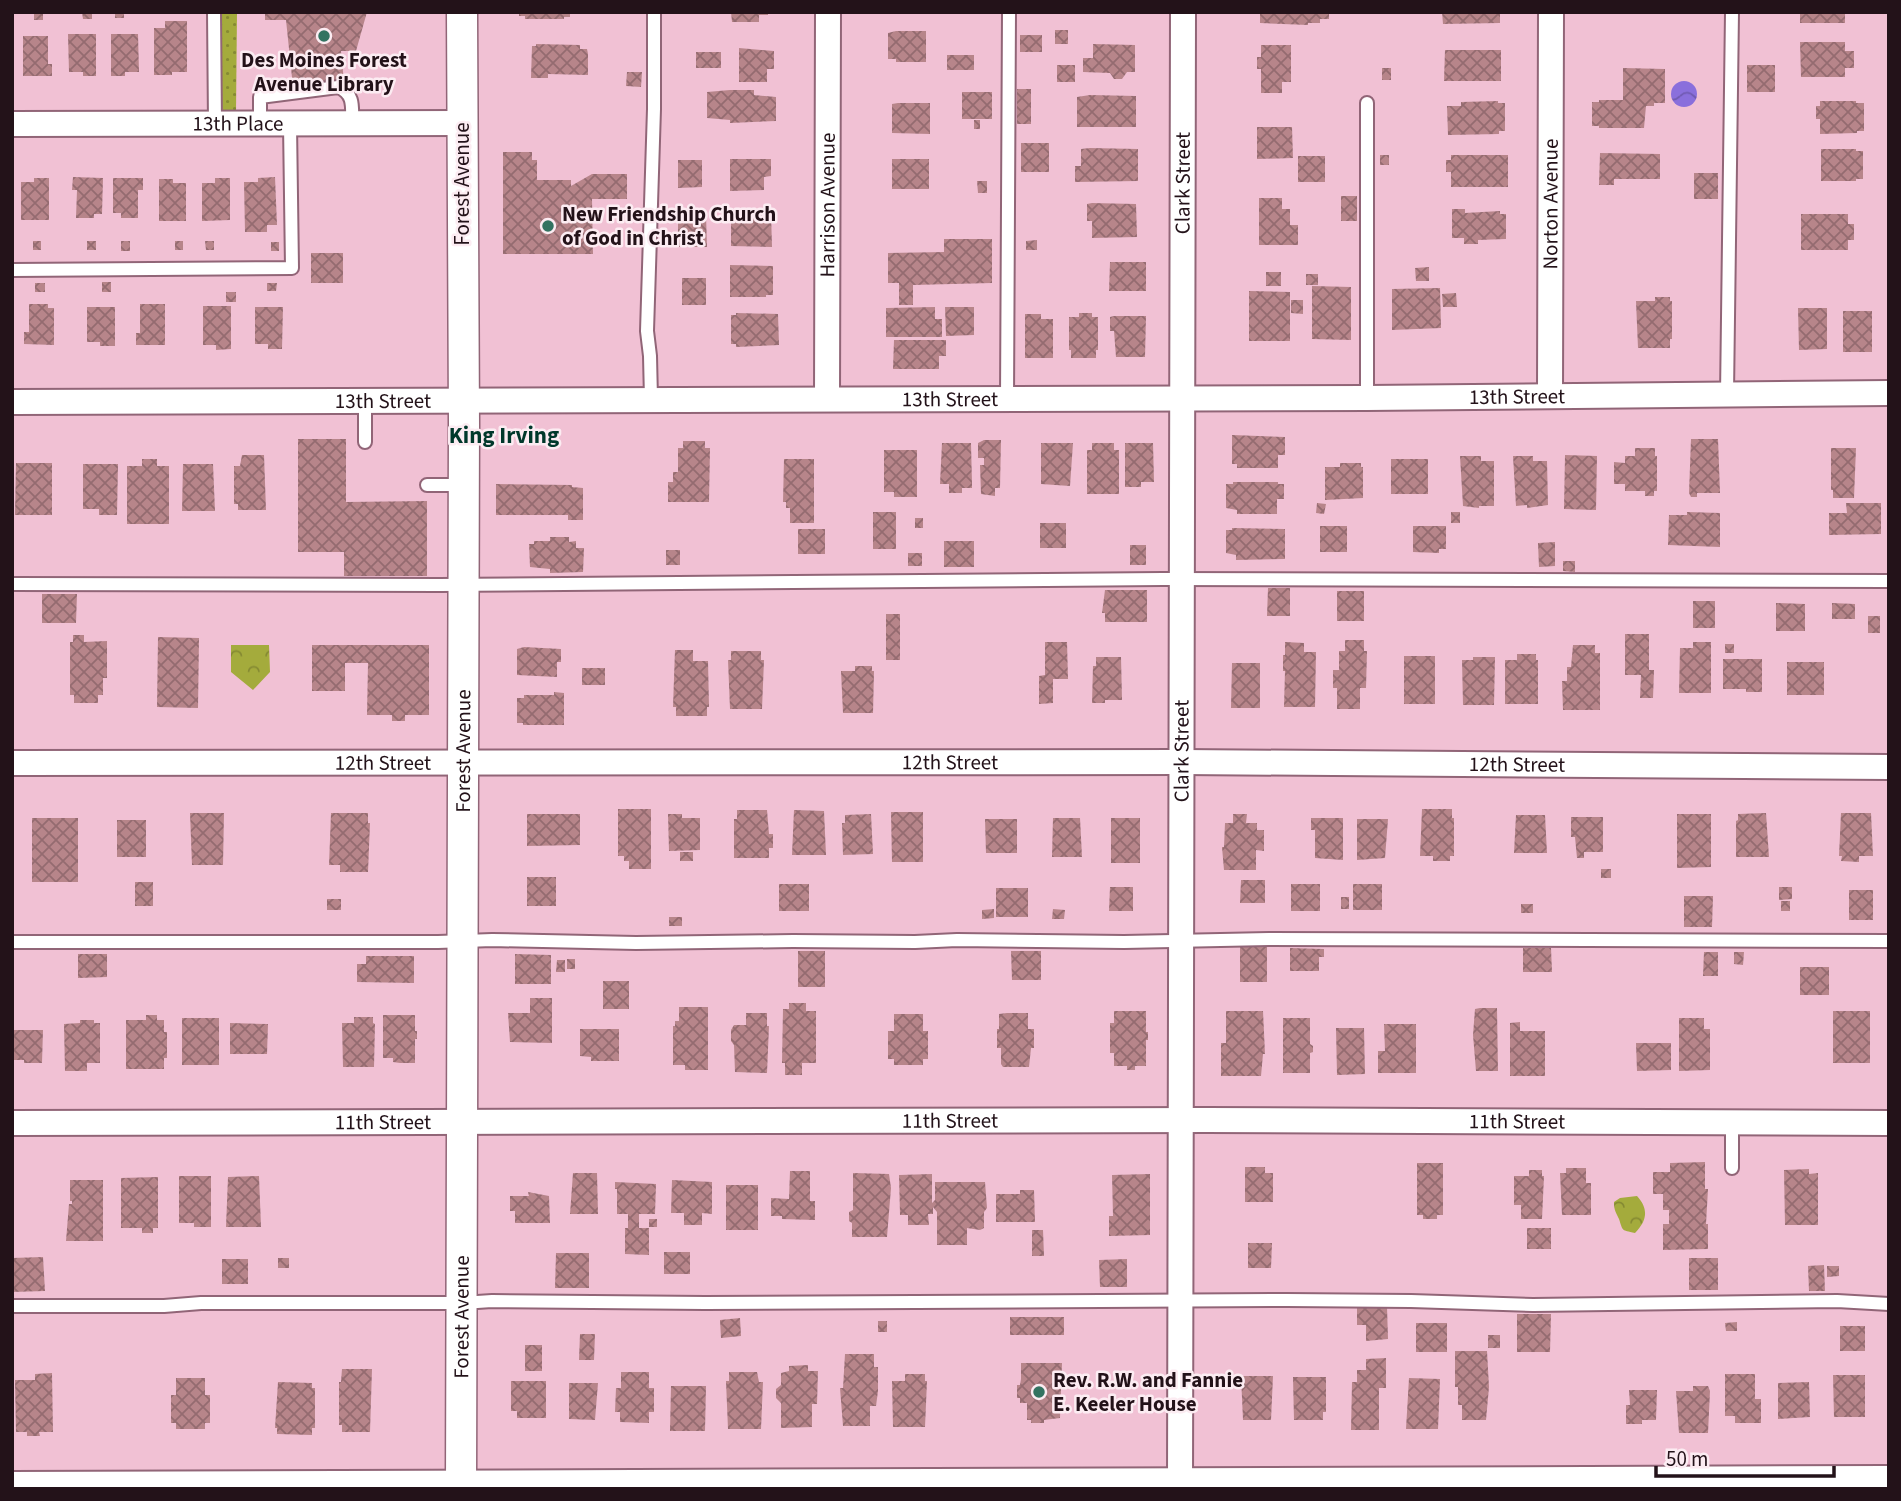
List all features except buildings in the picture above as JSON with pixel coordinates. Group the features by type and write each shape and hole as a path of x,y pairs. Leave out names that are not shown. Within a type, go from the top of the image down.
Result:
{"street":[{"name":"Forest Avenue","path":"461,1486 464,401 462,12"},
{"name":"Harrison Avenue","path":"827,399 828,12"},
{"name":"Clark Street","path":"1180,1485 1183,12"},
{"name":"Norton Avenue","path":"1550,395 1551,12"},
{"name":"13th Place","path":"12,124 462,124"},
{"name":"13th Street","path":"12,402 1182,399 1889,393"},
{"name":"12th Street","path":"12,763 1183,762 1889,767"},
{"name":"11th Street","path":"12,1123 1181,1120 1889,1123"},
{"path":"12,1484 1546,1484 1889,1478"}],"lane":[{"path":"215,12 215,124"},
{"path":"651,399 647,331 654,109 653,12"},
{"path":"1007,399 1009,12"},
{"path":"1727,394 1732,12"},
{"path":"260,124 260,97 338,87 351,97 352,124"},
{"path":"1367,103 1367,398"},
{"path":"12,270 292,268 290,124"},
{"path":"365,401 365,442"},
{"path":"427,485 463,485"},
{"path":"12,583 1182,579 1889,581"},
{"path":"12,942 1269,939 1889,941"},
{"path":"1732,1122 1732,1168"},
{"path":"12,1306 492,1301 1412,1301 1533,1306 1837,1301 1889,1304"}],"green space":[{"path":"222,12 237,12 236,113 224,113 222,108"},
{"path":"231,645 269,645 270,672 253,690 231,672"},
{"path":"1637,1196 1645,1215 1635,1233 1622,1228 1614,1202 1620,1198"}],"water":[{"path":"1684,81 1693,85 1697,94 1693,103 1684,107 1675,103 1671,94 1675,85"}],"place":[{"name":"Des Moines Forest Avenue Library","path":"324,36"},
{"name":"New Friendship Church of God in Christ","path":"548,226"},
{"name":"Rev. R.W. and Fannie E. Keeler House","path":"1039,1392"}],"district":[{"name":"King Irving","path":"504,435"}]}
